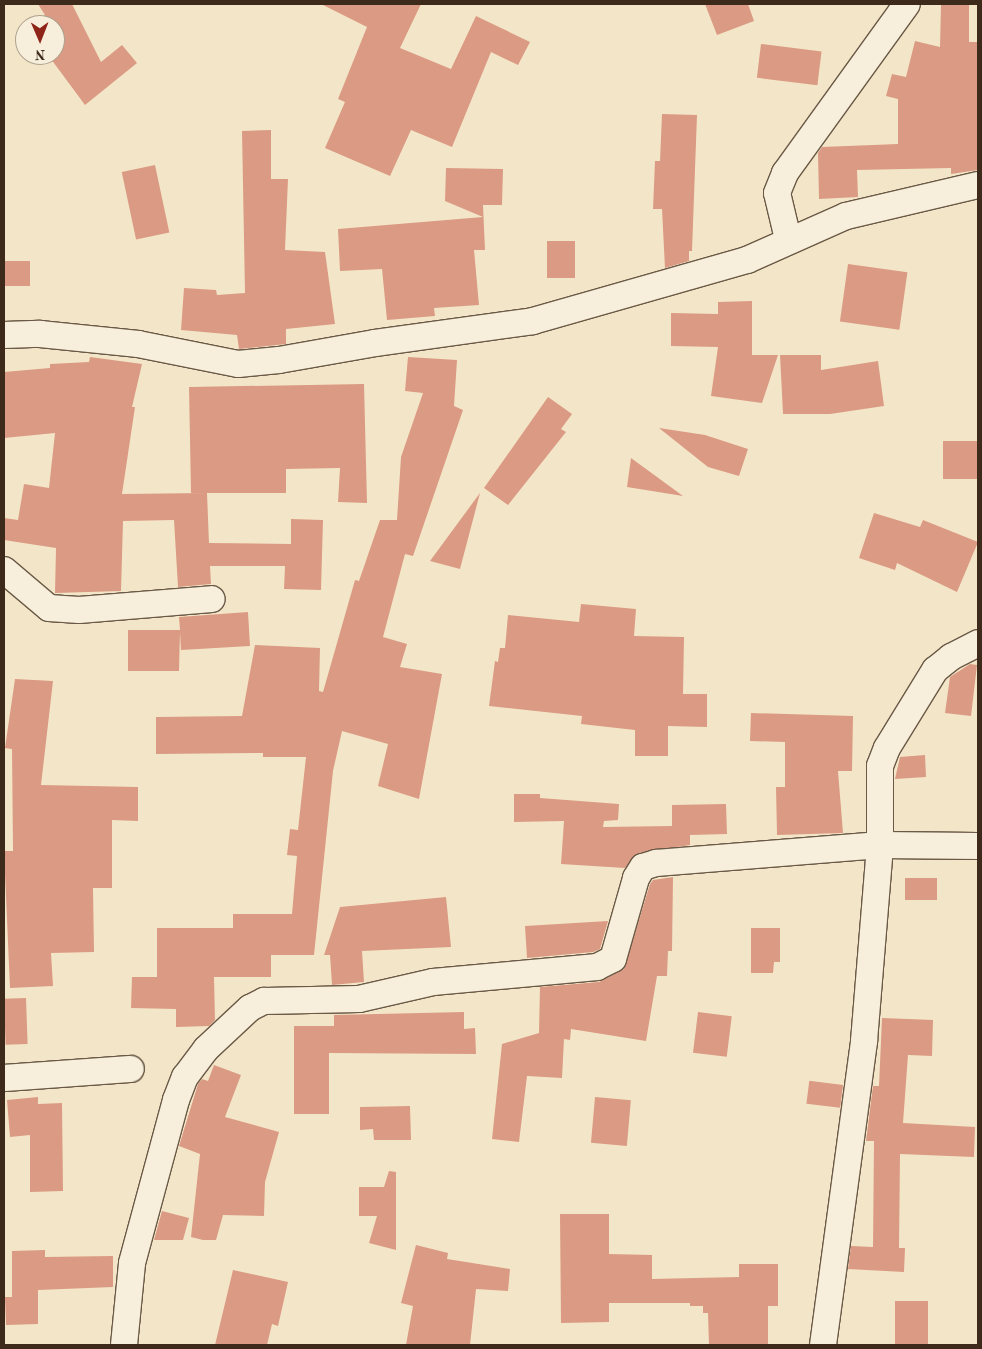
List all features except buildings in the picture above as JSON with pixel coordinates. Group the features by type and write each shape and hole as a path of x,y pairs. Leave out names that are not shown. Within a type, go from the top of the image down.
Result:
{"street":[{"path":"788,239 777,194 785,173 907,4"},
{"path":"4,334 40,334 138,344 238,364 279,360 375,343 534,321 747,260 788,239 846,216 978,185"},
{"path":"4,570 49,608 79,610 212,599"},
{"path":"823,1345 864,1041 880,845 878,785 880,766 887,748 935,670 951,657 978,643"},
{"path":"124,1345 132,1263 176,1100 185,1077 206,1049 250,1008 264,1002 359,999 433,982 597,966 613,959 636,878 643,867 656,863 880,845 978,846"},
{"path":"4,1078 131,1069"}]}
